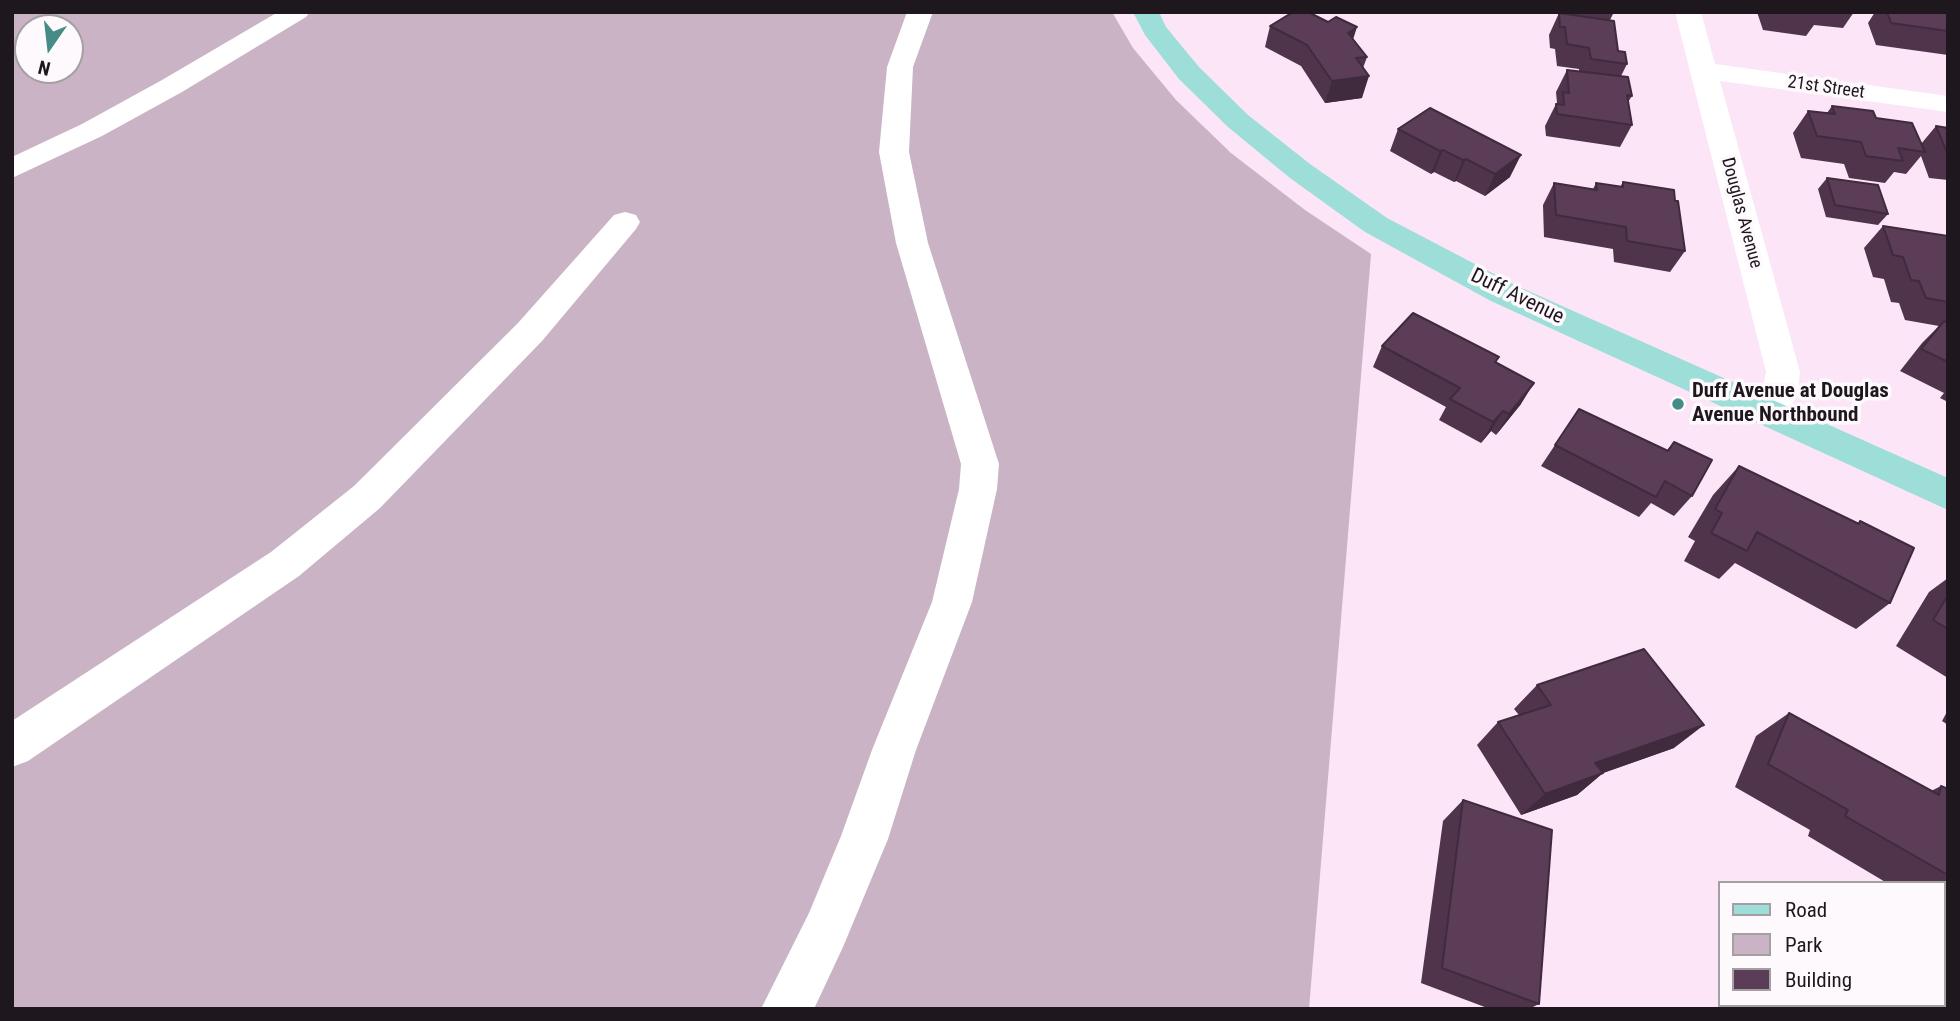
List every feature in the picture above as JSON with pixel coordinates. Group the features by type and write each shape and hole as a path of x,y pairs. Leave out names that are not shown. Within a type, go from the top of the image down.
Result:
{"main road":[{"name":"Duff Avenue","path":"1146,12 1154,29 1189,73 1238,121 1300,171 1376,225 1503,293 1948,495"}],"street":[{"path":"12,169 138,105 297,12"},
{"path":"787,1009 827,930 864,839 894,750 952,602 978,489 980,464 912,243 894,152 900,67 920,12"},
{"name":"Douglas Avenue","path":"1688,12 1783,372 1780,393 1770,413"},
{"name":"21st Street","path":"1705,71 1948,104"},
{"path":"12,746 285,564 367,497 530,332 625,222"}],"green space":[{"path":"12,12 1112,12 1133,48 1176,100 1231,153 1305,210 1371,254 1309,1009 12,1009"}],"building":[{"path":"1293,12 1308,12 1328,22 1336,17 1357,27 1348,33 1367,57 1356,58 1369,76 1332,81 1307,45 1270,26"},
{"path":"1887,12 1948,12 1948,31 1891,23"},
{"path":"1559,13 1614,21 1618,51 1625,52 1627,64 1591,59 1589,48 1567,44 1565,27 1560,27"},
{"path":"1567,70 1628,77 1632,96 1627,95 1632,125 1557,114 1556,104 1564,105 1563,92 1569,93"},
{"path":"1832,106 1873,111 1876,118 1912,123 1925,152 1898,148 1903,161 1866,156 1861,142 1817,136 1808,111 1835,114"},
{"path":"1430,108 1521,155 1495,174 1466,159 1440,151 1398,129"},
{"path":"1936,126 1948,128 1948,155"},
{"path":"1827,178 1878,185 1888,214 1835,205"},
{"path":"1623,182 1674,190 1685,251 1627,241 1626,227 1556,215 1554,183 1597,190 1596,183 1623,187"},
{"path":"1883,226 1948,236 1948,302 1926,298 1919,281 1911,280 1903,257 1893,255"},
{"path":"1413,313 1499,357 1495,362 1534,383 1509,414 1503,411 1493,422 1450,399 1460,388 1382,346"},
{"path":"1944,321 1948,323 1948,362 1921,349"},
{"path":"1579,409 1668,451 1674,442 1712,460 1692,496 1665,481 1656,497 1555,445"},
{"path":"1739,466 1914,548 1890,603 1757,532 1747,551 1711,533 1722,513 1715,509"},
{"path":"1948,595 1948,629 1933,620"},
{"path":"1644,649 1704,725 1595,763 1603,773 1545,794 1498,722 1551,705 1537,685"},
{"path":"1789,713 1939,795 1941,786 1948,789 1948,875 1845,816 1848,810 1768,764"},
{"path":"1463,800 1552,830 1539,1004 1442,968"}],"place":[{"name":"Duff Avenue at Douglas Avenue Northbound","path":"1678,404"}]}
